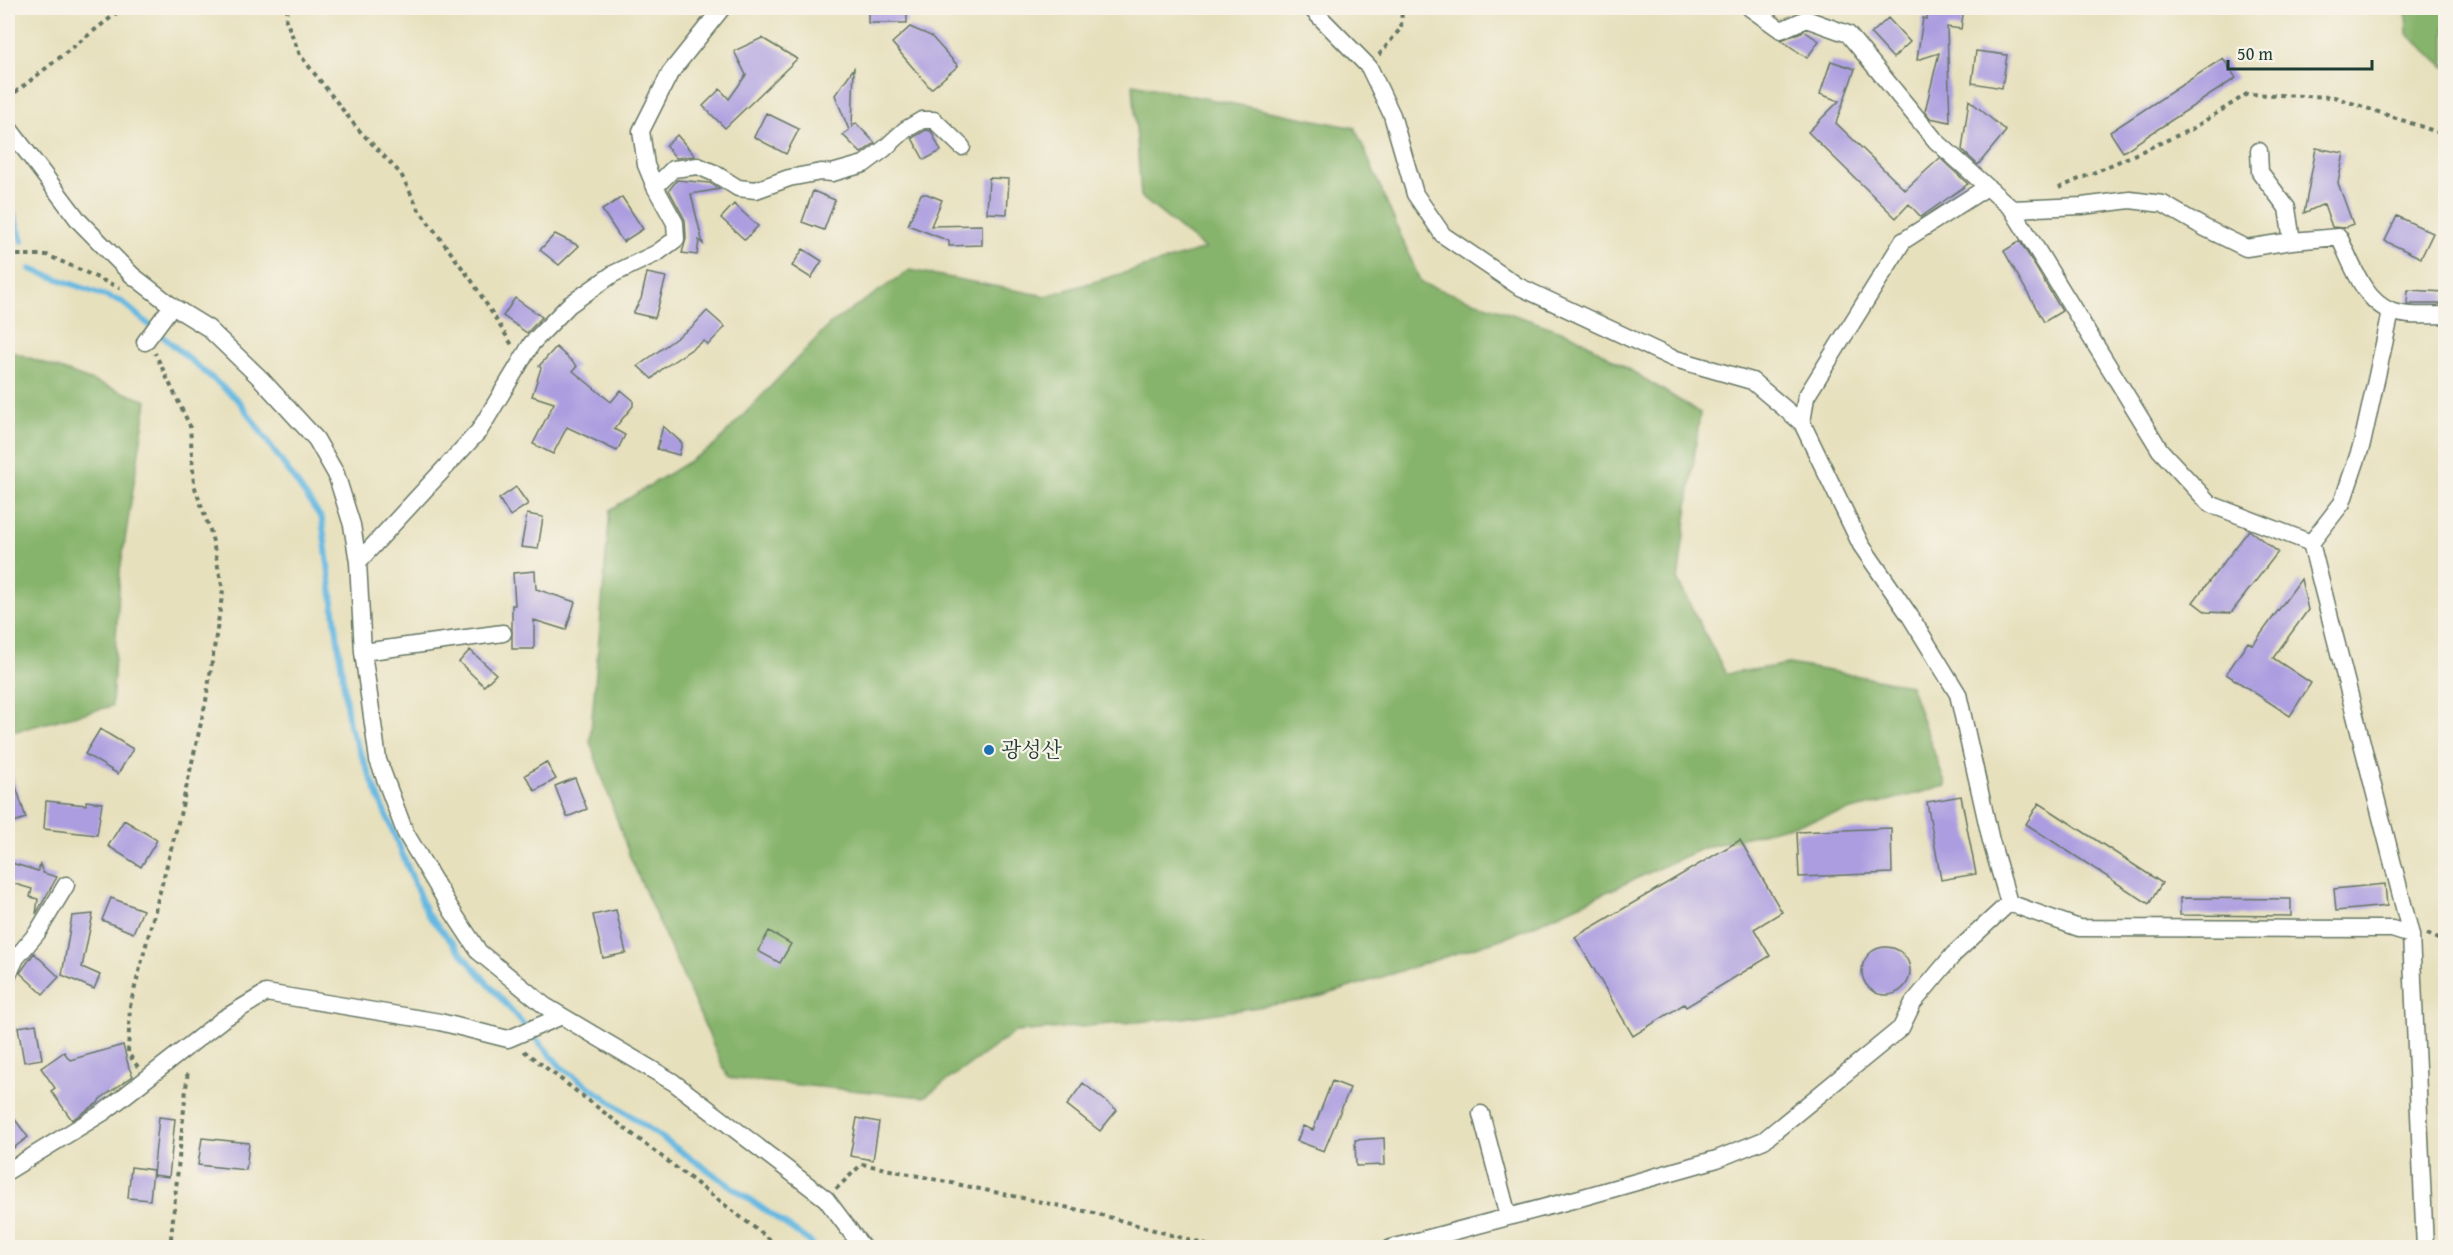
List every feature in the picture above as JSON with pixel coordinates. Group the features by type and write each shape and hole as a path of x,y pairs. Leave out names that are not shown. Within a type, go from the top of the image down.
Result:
{"street":[{"path":"358,562 479,431 532,343 568,305 613,274 657,253 676,239 675,223 646,165 641,130 670,73 722,8"},
{"path":"1311,8 1369,67 1392,115 1415,194 1443,235 1518,286 1672,358 1752,381 1802,423 1861,545 1910,616 1958,694 1991,841 2009,903"},
{"path":"1750,8 1781,30 1806,19 1848,34 1936,141 2012,209 2160,450 2210,504 2311,543"},
{"path":"656,187 673,169 698,166 738,188 756,190 789,178 821,172 832,173 864,164 905,130 922,120 934,120 962,147"},
{"path":"8,127 79,220 132,275 172,306 208,328 261,379 316,439 336,474 351,525 358,562 363,652 378,760 405,832 479,952 545,1006 673,1082 826,1199 863,1248"},
{"path":"2259,151 2260,172 2288,208 2292,241"},
{"path":"1802,423 1806,397 1903,241 1987,187"},
{"path":"2012,209 2082,206 2130,200 2163,204 2246,248 2339,237 2367,293 2391,312 2445,315"},
{"path":"145,342 172,306"},
{"path":"2311,543 2342,503 2362,444 2391,312"},
{"path":"2311,543 2411,935 2425,1248"},
{"path":"363,652 503,633"},
{"path":"8,975 16,958 37,933 66,885"},
{"path":"2009,903 2079,928 2392,929 2411,935"},
{"path":"1391,1248 1717,1159 1764,1140 1901,1028 1913,1003 1954,954 2009,903"},
{"path":"8,1171 104,1112 223,1019 266,993 440,1022 508,1039 562,1016"},
{"path":"1481,1114 1508,1216"}],"path":[{"path":"8,98 123,8"},
{"path":"288,8 286,20 300,55 357,128 401,174 419,210 472,281 522,360"},
{"path":"1369,67 1401,28 1402,8"},
{"path":"2054,190 2192,129 2247,94 2334,97 2445,135"},
{"path":"8,255 47,255 106,284 128,291"},
{"path":"145,342 154,352 190,426 194,485 212,533 223,590 206,701 180,815 130,1006 128,1053 147,1080"},
{"path":"508,1039 781,1248"},
{"path":"170,1248 190,1047"},
{"path":"826,1199 862,1164 1098,1214 1217,1248"}],"green space":[{"path":"2406,8 2445,8 2445,67 2407,34"},
{"path":"1133,84 1355,128 1421,283 1573,335 1700,413 1678,581 1726,674 1789,664 1910,685 1946,786 1703,848 1510,936 1313,999 1183,1018 1015,1032 924,1097 728,1078 630,857 590,742 610,510 714,446 830,324 910,270 1046,296 1205,249 1141,197"},
{"path":"8,350 147,401 120,571 112,706 8,733"}],"building":[{"path":"868,8 907,8 907,23 868,23"},
{"path":"1928,8 1964,8 1961,29 1947,27 1950,122 1930,118 1925,111 1939,53 1917,60 1923,18 1927,19"},
{"path":"1888,18 1910,42 1893,58 1871,34"},
{"path":"910,27 931,36 958,66 931,89 892,43"},
{"path":"1804,31 1819,41 1807,58 1781,40"},
{"path":"762,38 797,59 725,128 703,106 720,89 729,99 746,75 734,51"},
{"path":"1976,51 2007,55 2002,88 1972,83"},
{"path":"2223,58 2236,78 2123,152 2110,132"},
{"path":"1831,61 1855,69 1836,123 1905,190 1940,158 1968,184 1921,217 1909,204 1896,218 1808,132 1839,101 1820,94"},
{"path":"854,68 852,127 856,123 875,143 861,153 843,135 849,130 835,95"},
{"path":"1969,100 2006,131 1978,165 1962,150"},
{"path":"766,113 799,129 786,154 754,137"},
{"path":"926,130 931,131 941,151 924,160 912,138"},
{"path":"677,135 695,156 676,158 666,146"},
{"path":"2316,148 2344,153 2338,183 2353,224 2343,228 2332,227 2324,204 2304,213"},
{"path":"989,178 1009,179 1007,214 987,213"},
{"path":"677,180 710,183 720,189 691,194 703,244 699,240 697,255 682,253 686,239 685,220 669,190"},
{"path":"813,191 835,200 824,230 802,222"},
{"path":"921,194 942,200 931,226 982,225 982,245 949,246 949,241 908,225"},
{"path":"622,197 643,229 623,242 602,210"},
{"path":"734,204 758,226 745,240 721,218"},
{"path":"2397,216 2433,233 2421,258 2385,241"},
{"path":"555,234 579,246 559,265 540,250"},
{"path":"2020,241 2062,311 2044,322 2004,251"},
{"path":"803,249 822,261 811,278 792,266"},
{"path":"647,273 666,277 655,318 633,313 641,299"},
{"path":"2408,290 2445,292 2445,304 2407,304"},
{"path":"515,298 542,317 527,333 503,316"},
{"path":"707,311 725,327 708,345 704,341 662,369 652,379 638,366 693,326"},
{"path":"556,347 577,366 573,371 611,402 621,390 633,400 633,406 614,429 625,435 617,451 567,427 553,454 533,444 554,403 532,396 541,368 539,366"},
{"path":"663,426 682,443 679,455 657,449"},
{"path":"516,487 528,504 510,516 499,499"},
{"path":"527,514 543,517 538,549 521,547"},
{"path":"2249,530 2278,552 2231,613 2206,612 2193,602"},
{"path":"535,571 536,589 575,602 566,630 534,620 534,649 512,649 512,605 515,605 513,573"},
{"path":"2301,579 2308,610 2273,658 2311,683 2290,716 2226,674 2248,642 2253,645"},
{"path":"470,650 496,674 484,686 459,662"},
{"path":"100,729 133,749 118,774 85,754"},
{"path":"546,762 556,779 535,791 525,775"},
{"path":"11,771 26,818 8,824 8,772"},
{"path":"575,778 587,809 567,817 555,786"},
{"path":"1961,796 1976,874 1941,880 1927,802"},
{"path":"46,801 86,805 86,801 102,803 97,835 44,829"},
{"path":"2039,803 2162,883 2149,904 2026,824"},
{"path":"124,820 157,840 141,867 108,846"},
{"path":"1891,828 1892,873 1799,877 1797,832"},
{"path":"1740,840 1782,912 1754,929 1770,956 1686,1007 1684,1004 1633,1036 1575,937"},
{"path":"8,862 38,871 40,864 43,873 57,877 36,914 38,899 30,897 32,889 8,882"},
{"path":"2385,884 2387,906 2336,911 2334,889"},
{"path":"111,898 143,910 133,933 102,920"},
{"path":"2180,898 2291,899 2291,916 2180,915"},
{"path":"616,910 626,953 603,958 593,915"},
{"path":"93,914 82,967 100,975 94,989 62,975 72,916"},
{"path":"769,931 791,944 780,963 758,951"},
{"path":"1886,947 1903,954 1910,971 1903,988 1886,995 1869,988 1862,971 1869,954"},
{"path":"34,953 59,977 43,994 20,973"},
{"path":"36,1024 42,1059 24,1062 18,1027"},
{"path":"123,1045 133,1076 72,1120 51,1091 55,1088 41,1068 64,1052 70,1060"},
{"path":"1332,1081 1350,1088 1324,1151 1297,1141 1303,1126 1313,1130"},
{"path":"1083,1083 1117,1110 1100,1131 1067,1105"},
{"path":"8,1110 28,1137 8,1152"},
{"path":"159,1117 175,1119 169,1177 153,1175"},
{"path":"857,1118 879,1122 873,1160 850,1156"},
{"path":"202,1138 249,1143 246,1170 198,1165"},
{"path":"1384,1138 1385,1165 1356,1166 1355,1140"},
{"path":"131,1167 153,1170 150,1200 128,1198"}],"waterway":[{"path":"8,194 22,241"},
{"path":"30,269 122,302 239,401 322,519 349,725 427,914 561,1067 809,1241 814,1248"}],"place":[{"name":"광성산","path":"989,750"}]}
